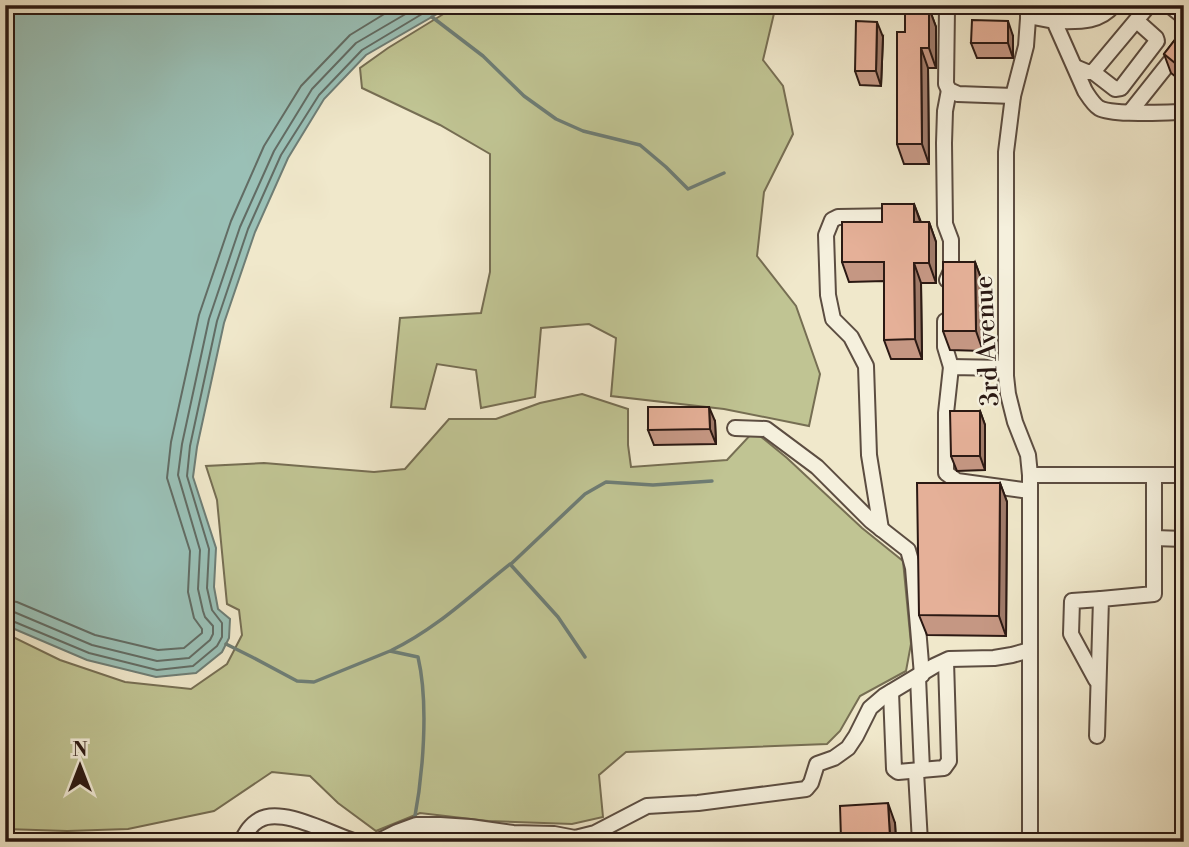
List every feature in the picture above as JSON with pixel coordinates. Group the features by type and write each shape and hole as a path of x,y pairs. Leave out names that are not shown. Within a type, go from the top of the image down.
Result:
{"street":[{"path":"949,5 946,84 949,90 944,143 945,224 951,240 951,271 946,284 945,347 951,368 946,412 946,473 957,481 1030,491"},
{"path":"1029,11 1054,21 1093,20 1104,15 1114,5"},
{"path":"1093,72 1149,5"},
{"path":"1169,5 1184,17"},
{"name":"3rd Avenue","path":"1029,11 1026,46 1013,96 1006,152 1006,368 1008,394 1028,455 1030,475 1030,842"},
{"path":"1054,21 1088,96 1098,107 1112,112 1184,112"},
{"path":"1074,67 1093,72 1115,89 1121,88 1157,41 1137,21"},
{"path":"1130,112 1184,44"},
{"path":"949,90 958,94 1013,96"},
{"path":"881,529 869,455 866,366 851,337 833,319 828,295 826,235 832,220 838,217 903,216"},
{"path":"951,368 1006,368"},
{"path":"735,428 766,429 817,467 871,521 908,550 913,568 920,676 920,842"},
{"path":"1030,475 1184,475"},
{"path":"1097,682 1071,634 1072,601 1154,594 1154,475"},
{"path":"1154,538 1184,539"},
{"path":"1097,736 1101,598"},
{"path":"372,842 416,825 470,827 575,838 595,834 647,806 698,803 806,789 811,783 817,764 834,758 848,748 870,708 891,692 946,661 994,658 1030,650"},
{"path":"891,692 894,769 898,772 944,768 949,761 946,661"},
{"path":"241,842 248,829 261,818 278,816 317,826 356,842"}],"green space":[{"path":"451,5 776,5 763,60 783,86 793,134 764,192 757,256 796,306 820,374 809,426 724,409 611,396 616,338 589,324 541,328 535,397 481,408 476,370 437,364 425,409 391,407 400,318 481,313 490,272 490,154 440,125 362,88 360,68 450,10"},
{"path":"582,394 628,409 631,467 727,460 754,431 903,561 911,644 906,671 860,696 840,731 827,744 626,752 599,775 603,817 572,824 488,821 420,813 376,831 338,803 310,776 272,772 214,811 128,829 5,829 5,633 60,660 125,682 191,689 227,664 242,635 239,610 227,604 217,500 206,466 264,463 374,472 405,469 449,419 496,419 540,403"}],"water":[{"path":"5,5 445,5 442,11 366,55 324,99 288,158 255,232 224,323 197,447 193,477 216,548 214,587 218,609 230,619 229,638 222,652 196,673 156,677 87,660 5,625"}],"building":[{"path":"905,8 929,8 929,48 921,48 922,144 897,144 897,32 905,32"},
{"path":"972,20 1008,21 1008,43 971,43"},
{"path":"856,21 877,22 876,71 855,71"},
{"path":"1184,28 1184,65 1177,60 1175,63 1164,54"},
{"path":"882,204 914,204 914,222 929,222 929,263 914,263 915,339 884,340 884,262 842,262 842,222 882,222"},
{"path":"943,262 975,262 976,331 943,331"},
{"path":"648,407 709,407 710,429 648,430"},
{"path":"950,411 980,411 980,456 951,456"},
{"path":"917,483 1000,483 999,616 919,615"},
{"path":"888,803 890,837 841,839 840,806"}],"waterway":[{"path":"432,17 483,56 524,96 556,119 583,131 640,145 688,189 724,173"},
{"path":"511,564 585,494 606,482 653,485 712,481"},
{"path":"392,650 439,621 510,564 558,617 585,657"},
{"path":"226,644 297,681 314,682 390,651 418,657 423,696 424,740 414,822"},
{"path":"411,842 413,830"}]}
